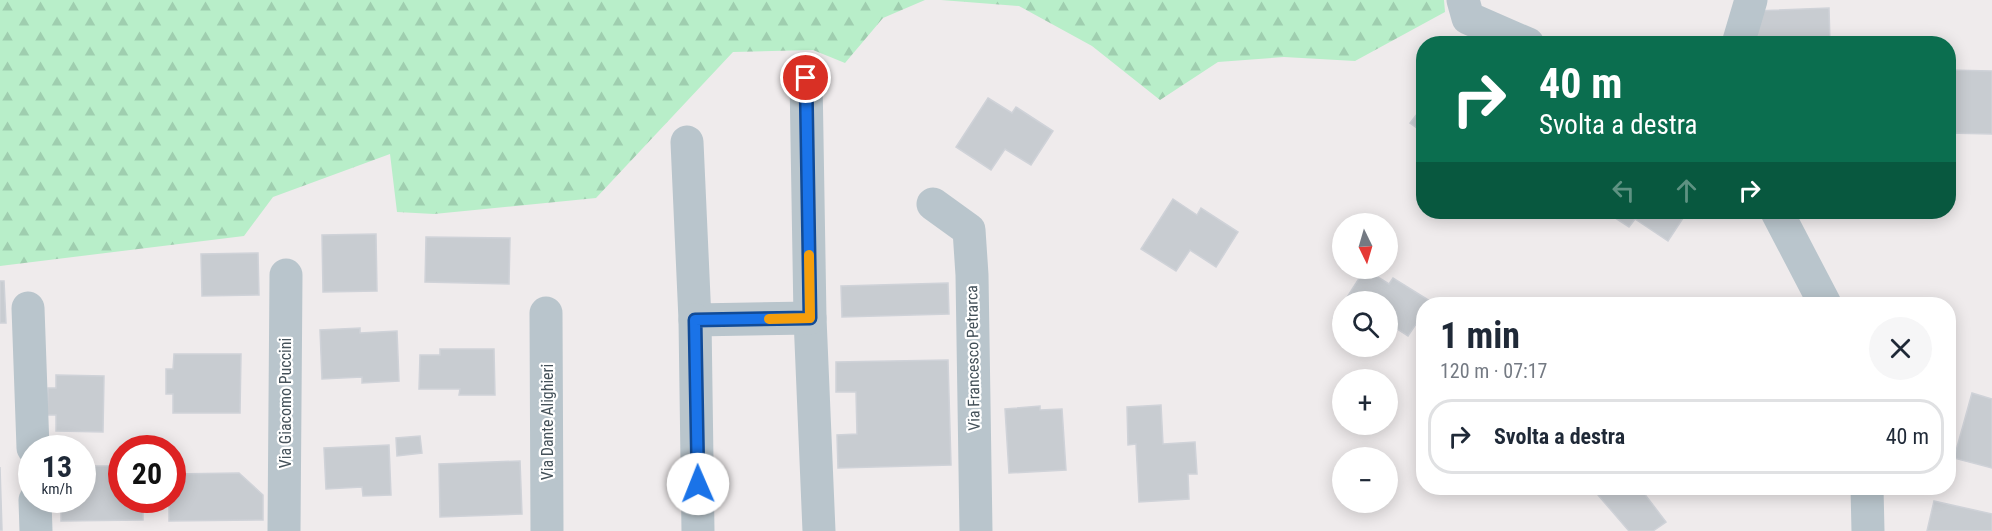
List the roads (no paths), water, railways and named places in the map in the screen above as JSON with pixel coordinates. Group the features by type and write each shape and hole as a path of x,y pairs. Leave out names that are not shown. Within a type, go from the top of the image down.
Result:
{"street":[{"path":"1463,0 1468,18 1510,36"},
{"path":"1740,36 1751,0"},
{"path":"806,78 810,318 819,531"},
{"path":"687,142 695,320 698,531"},
{"name":"Via Francesco Petrarca","path":"933,204 969,230 972,275 976,531"},
{"path":"1782,219 1821,297"},
{"name":"Via Giacomo Puccini","path":"284,531 286,275"},
{"path":"28,308 33,435"},
{"name":"Via Dante Alighieri","path":"546,313 547,531"},
{"path":"695,320 810,318"},
{"path":"1866,495 1868,531"},
{"path":"35,513 36,531"}]}
